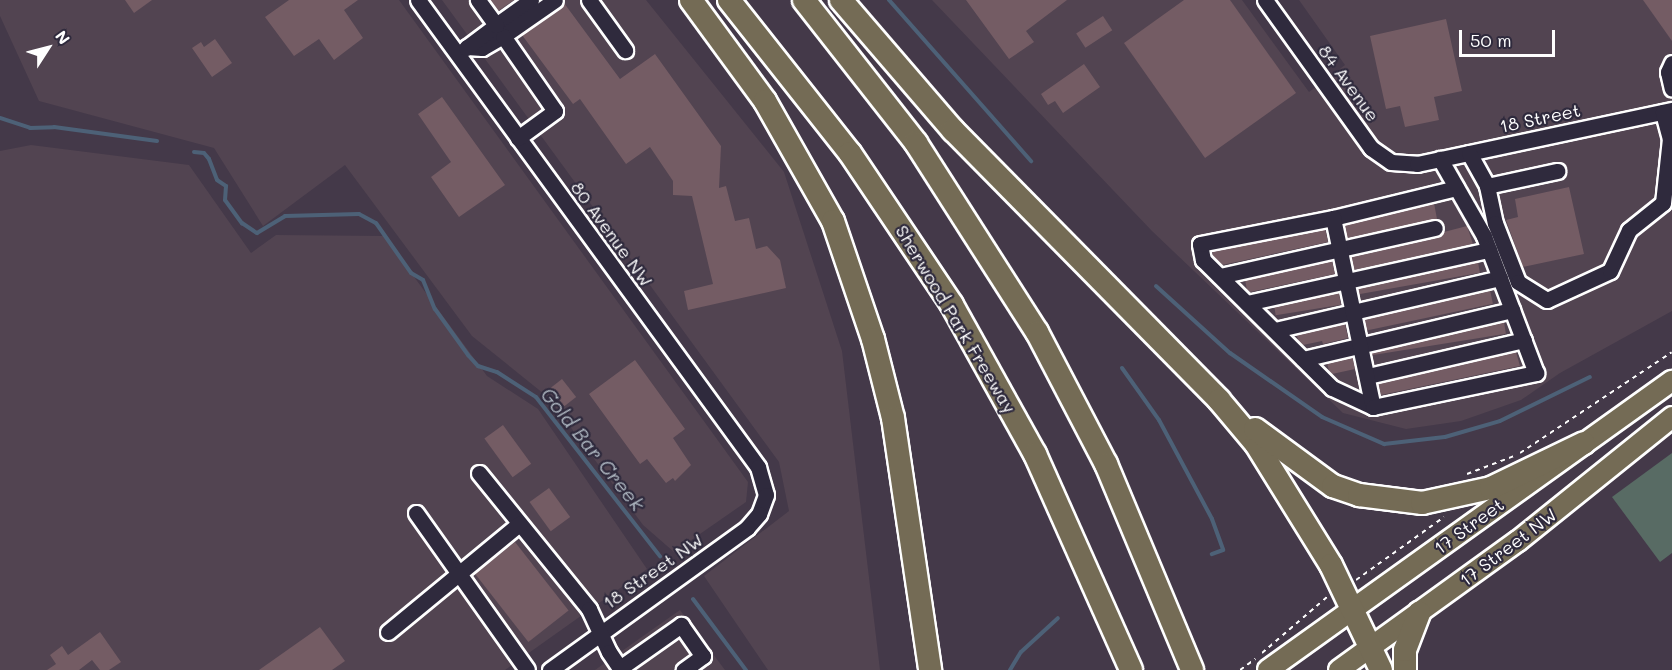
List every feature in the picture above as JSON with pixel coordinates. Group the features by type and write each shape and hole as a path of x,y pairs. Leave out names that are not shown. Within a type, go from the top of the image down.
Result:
{"highway":[{"path":"691,0 765,101 814,183 844,251 873,339 893,418 930,670"},
{"name":"Sherwood Park Freeway","path":"729,0 850,153 952,305 1035,454 1131,670"},
{"path":"804,0 916,143 1037,332 1111,474 1192,670"},
{"path":"841,0 902,75 1002,182 1219,400 1256,444 1296,505 1353,609 1372,646 1381,670"},
{"path":"1219,400 1307,470 1359,495 1390,500 1422,502 1468,495 1584,443"},
{"path":"1405,670 1405,650 1419,613"}],"main road":[{"path":"1584,443 1672,381"},
{"name":"17 Street NW","path":"1339,670 1518,541 1672,417"},
{"name":"17 Street","path":"1353,609 1584,443"},
{"path":"1262,664 1353,609"}],"street":[{"name":"80 Avenue NW","path":"418,0 462,50 518,138 758,467 766,495"},
{"path":"478,0 555,111 518,138"},
{"path":"500,30 531,0"},
{"path":"462,50 555,0"},
{"path":"589,0 625,50"},
{"name":"84 Avenue","path":"1265,0 1371,148 1391,162 1417,164"},
{"path":"1672,63 1668,72 1672,89"},
{"path":"1469,153 1487,186 1495,223 1518,282 1546,300 1610,271 1629,230 1663,203 1670,139 1667,111"},
{"name":"18 Street","path":"1417,164 1667,111"},
{"path":"1440,159 1456,188 1489,250 1536,374 1373,407 1332,388 1203,260 1200,243 1333,218 1456,188"},
{"path":"1487,186 1557,171"},
{"path":"1333,218 1373,407"},
{"path":"1220,276 1435,228"},
{"path":"1247,303 1489,250"},
{"path":"1275,330 1500,278"},
{"path":"1304,359 1360,343 1512,310"},
{"path":"1368,376 1524,340"},
{"path":"479,473 589,609 621,669 681,625 703,656 684,670"},
{"name":"18 Street NW","path":"550,670 747,528 759,514 766,495"},
{"path":"416,513 527,670"},
{"path":"388,632 519,524"}],"path":[{"path":"1240,670 1262,664"}],"shaded area":[{"path":"0,0 399,0 748,482 746,502 674,552 643,525 549,398 472,336 345,165 263,226 214,148 39,101 0,16"},
{"path":"442,0 646,0 784,172 842,351 880,670 768,670 704,576 789,511 779,462"},
{"path":"932,0 1242,0 1309,92 1345,65 1299,0 1672,0 1672,311 1560,373 1521,400 1461,421 1406,429 1343,413 1152,231"},
{"path":"31,145 189,165 251,253 276,235 384,236 487,376 538,409 647,569 505,670 0,670 0,151"},
{"path":"680,610 725,670 595,670"}],"green space":[{"path":"1672,453 1672,553 1660,562 1612,497"}],"building":[{"path":"125,0 152,0 134,13"},
{"path":"289,0 358,0 344,10 363,38 334,60 319,39 294,56 265,17"},
{"path":"490,0 514,0 498,11"},
{"path":"966,0 1067,0 1026,31 1034,42 1009,59"},
{"path":"1184,0 1230,0 1296,93 1205,158 1124,43"},
{"path":"1643,0 1672,0 1672,41"},
{"path":"564,3 620,79 655,54 721,146 719,188 726,186 735,221 749,218 756,249 767,246 780,260 786,288 688,310 684,291 713,284 692,196 673,195 673,181 650,147 626,164 580,99 573,104 522,35"},
{"path":"1103,16 1112,30 1085,48 1076,33"},
{"path":"1446,19 1462,91 1434,97 1439,120 1405,127 1400,106 1386,109 1370,36"},
{"path":"215,39 232,63 212,77 192,48 201,42 204,47"},
{"path":"1084,64 1100,87 1063,113 1055,101 1048,105 1041,94"},
{"path":"442,97 505,185 459,217 431,177 451,162 418,114"},
{"path":"1569,187 1584,254 1523,267 1506,220 1518,217 1515,199"},
{"path":"1434,203 1437,219 1347,238 1344,225"},
{"path":"1467,226 1473,244 1354,270 1351,257 1437,238 1444,232"},
{"path":"1325,229 1328,242 1222,265 1212,252"},
{"path":"1332,261 1335,274 1250,292 1247,290 1245,280"},
{"path":"1478,262 1480,273 1359,294 1357,283"},
{"path":"1490,290 1493,304 1367,331 1364,317"},
{"path":"1339,293 1341,305 1276,315 1274,303"},
{"path":"1504,322 1506,334 1372,355 1370,343"},
{"path":"1345,324 1348,338 1323,344 1322,341 1303,345 1298,341 1297,335"},
{"path":"1516,352 1520,366 1381,395 1378,384"},
{"path":"1353,357 1355,369 1332,374 1329,371 1327,363"},
{"path":"635,360 685,429 673,438 691,465 675,481 673,478 666,483 647,459 640,464 589,394"},
{"path":"562,379 576,397 564,406 550,388"},
{"path":"503,425 531,464 513,477 484,439"},
{"path":"549,488 570,517 551,531 530,502"},
{"path":"515,542 569,611 528,642 475,573"},
{"path":"320,627 345,661 332,670 259,670"},
{"path":"100,632 121,662 109,670 100,670 92,660 79,670 47,670 56,664 50,655 62,646 68,655"}],"waterway":[{"path":"889,0 1031,161"},
{"name":"Gold Bar Creek","path":"0,118 30,128 54,127 157,141"},
{"name":"Gold Bar Creek","path":"194,152 204,153 209,159 217,180 226,186 225,200 242,223 257,233 285,216 359,214 376,223 411,273 423,280 435,309 468,355 478,366 497,372 536,397 660,556"},
{"path":"1156,286 1230,353 1322,417 1384,444 1445,437 1500,421 1590,377"},
{"path":"1122,368 1159,420 1212,519 1223,550 1212,554"},
{"name":"Gold Bar Creek","path":"693,599 746,670"},
{"path":"1010,670 1021,652 1058,618"}]}
